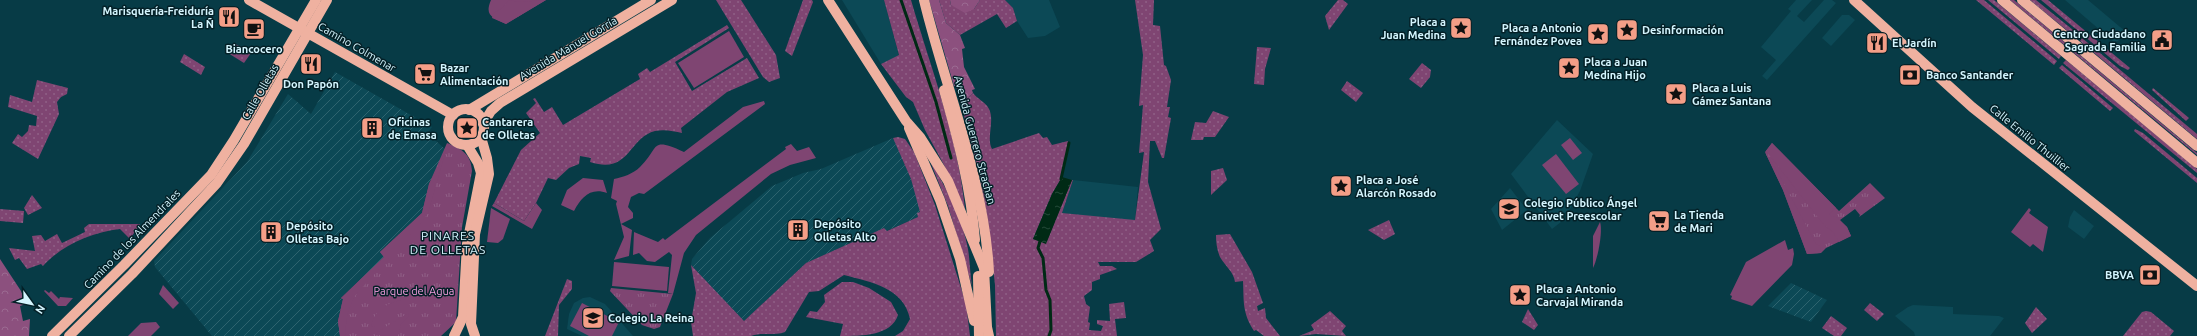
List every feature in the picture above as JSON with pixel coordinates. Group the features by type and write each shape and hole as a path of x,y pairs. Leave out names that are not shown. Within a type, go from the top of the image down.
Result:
{"main road":[{"name":"Camino Colmenar","path":"249,0 453,115"},
{"path":"304,31 316,0"},
{"path":"304,31 327,0"},
{"name":"Avenida Manuel Gorría","path":"469,110 651,0"},
{"name":"Avenida Manuel Gorría","path":"484,124 490,111 500,103 672,0"},
{"path":"828,0 906,121 920,137 948,181 984,268 987,327 990,336"},
{"name":"Avenida Guerrero Strachan","path":"918,0 962,161 973,216 977,253 978,336"},
{"name":"Avenida Guerrero Strachan","path":"924,0 970,159 982,214 989,269 990,336"},
{"name":"Calle Emilio Thuillier","path":"1854,0 1972,107 2197,286"},
{"path":"2002,0 2197,163"},
{"path":"2022,0 2197,146"},
{"name":"Calle Olletas","path":"224,155 304,31"},
{"name":"Calle Olletas","path":"69,336 141,264 217,184 232,163 304,31"},
{"path":"474,336 471,324 475,234 489,174 487,158 481,137 484,124 479,114 469,110 461,110 453,115 448,125 450,135 457,143 467,145 472,144 481,137"},
{"path":"906,121 940,200 962,266 978,336"},
{"path":"454,336 463,317 467,244 480,173 478,163 467,145"},
{"name":"Camino de los Almendrales","path":"52,336 124,265 211,175 224,155"}],"shaded area":[{"path":"842,0 884,0 899,56 881,64"},
{"path":"1005,0 1049,0 1060,27 1045,36 1028,38 1017,21 1013,8"},
{"path":"1796,0 1812,0 1797,16 1804,22 1824,0 1832,0 1836,3 1767,80 1762,76 1776,60 1761,47 1791,11 1788,9"},
{"path":"2065,0 2088,0 2126,32 2118,41 2114,42"},
{"path":"1842,15 1849,15 1855,20 1831,46 1822,38"},
{"path":"335,72 432,127 427,133 446,150 429,184 422,213 381,251 385,257 341,298 343,299 338,321 340,336 212,336 155,267 154,261 247,162 288,94 311,114"},
{"path":"1557,120 1593,154 1580,191 1570,209 1558,218 1561,222 1552,229 1511,174"},
{"name":"Depósito Olletas Alto","path":"893,138 911,179 921,212 918,217 886,231 884,228 806,263 744,321 691,265 692,259 710,238 772,186 803,173 821,169"},
{"path":"1073,180 1138,187 1135,221 1062,213"},
{"name":"Colegio Público Ángel Ganivet Preescolar","path":"1510,188 1527,210 1502,230 1491,209"},
{"path":"2074,210 2094,226 2084,239 2068,227 2070,217"},
{"path":"1791,283 1827,300 1811,322 1768,306"},
{"name":"Colegio La Reina","path":"590,297 605,304 633,336 582,336 567,329 569,314 574,303 583,298"},
{"path":"1913,305 1953,307 1953,314 1999,316 2004,318 1990,336 1915,336 1914,332 1895,316"}],"green space":[{"path":"491,0 546,0 506,24 494,18 489,13 489,5"},
{"path":"509,0 519,2 546,0 506,24 492,18 493,14 503,7"},
{"path":"716,0 741,0 776,55 780,78 769,82 763,77"},
{"path":"803,0 812,0 813,2 792,56 785,51"},
{"path":"884,0 911,0 950,129 965,209 925,130 913,102 906,97 881,64 899,55"},
{"path":"929,0 939,0 946,23 960,35 965,48 962,49 964,67 975,89 972,90 973,93 961,104 956,86 954,86"},
{"path":"939,0 950,0 951,5 974,9 980,0 1005,0 1013,8 1017,21 1006,28 997,14 960,35 946,23"},
{"path":"950,0 980,0 974,9 965,13 951,5"},
{"path":"1135,0 1154,0 1153,25 1160,26 1164,65 1166,66 1171,80 1167,107 1170,107 1168,117 1171,118 1164,158 1162,158 1155,141 1150,141 1148,182 1161,229 1150,240 1154,251 1136,262 1098,262 1100,266 1112,266 1117,269 1100,275 1100,279 1092,282 1092,290 1084,296 1086,304 1090,307 1088,322 1090,323 1089,330 1101,331 1103,326 1097,324 1097,320 1110,321 1109,304 1124,302 1126,318 1115,319 1117,336 996,336 995,285 988,222 980,177 961,104 973,93 988,107 991,114 990,145 992,149 1039,133 1043,138 1047,137 1052,145 1068,141 1062,177 1052,194 1033,239 1046,243 1072,180 1062,213 1135,220 1144,152 1139,153 1143,105 1139,106 1143,55"},
{"path":"1338,0 1343,0 1348,4 1329,30 1325,16"},
{"path":"1976,0 1984,0 2057,61 2054,65"},
{"path":"1988,0 1994,0 2061,56 2059,59"},
{"path":"2010,0 2014,0 2197,153 2197,155"},
{"path":"2030,0 2036,0 2078,34 2075,37"},
{"path":"2041,0 2048,0 2130,68 2128,70 2120,66"},
{"path":"727,25 729,28 675,62 692,91 747,58 759,78 727,92 681,128 682,133 662,130 646,135 621,160 613,164 603,165 590,162 591,158 580,156 579,164 569,168 556,180 548,178 536,203 524,221 494,203 521,150 540,133 526,113 536,103 533,99 535,98 544,112 552,107 563,125 640,79 638,74 647,68 650,72"},
{"path":"729,31 744,57 694,88 678,63"},
{"path":"2082,38 2197,134 2197,139 2080,41"},
{"path":"234,43 251,53 244,63 228,53"},
{"path":"1257,47 1271,48 1265,69 1264,85 1254,84"},
{"path":"184,54 205,67 201,75 180,62"},
{"path":"2066,60 2197,169 2197,173 2063,63"},
{"path":"1422,63 1431,70 1430,77 1421,88 1409,79"},
{"path":"2062,65 2113,108 2110,111 2059,68"},
{"path":"37,80 68,88 67,94 61,97 57,102 59,114 38,159 12,143 18,134 22,137 28,131 29,125 36,126 37,116 8,107 10,95 32,102"},
{"path":"1347,81 1363,93 1356,102 1341,90"},
{"path":"2153,88 2189,118 2186,121 2152,90"},
{"path":"764,101 765,104 644,194 639,193 631,197 628,207 633,213 633,218 621,224 632,230 629,256 614,260 624,237 616,204 617,201 611,198 614,179 634,172 646,160 656,146 665,145 684,152 743,107"},
{"path":"1213,111 1229,117 1215,137 1204,137 1203,140 1191,140 1195,122 1206,123"},
{"path":"463,119 471,119 476,124 474,135 471,137 463,137 458,132 458,124"},
{"path":"2135,129 2143,133 2197,178 2197,183 2134,131"},
{"path":"898,137 905,139 914,152 935,205 966,304 970,336 895,336 903,331 910,319 907,308 901,300 894,293 885,288 865,280 844,275 819,291 809,292 785,332 751,336 693,336 691,322 696,293 691,265 744,321 806,263 884,228 887,231 918,217 917,213 920,212 911,179 893,138"},
{"path":"1570,138 1582,153 1573,160 1561,145"},
{"name":"Parque del Agua","path":"447,143 461,150 468,156 472,171 462,227 456,322 441,336 340,336 338,321 343,299 341,298 384,257 380,252 422,213 429,184"},
{"path":"1772,143 1839,211 1870,183 1885,198 1859,217 1860,215 1855,209 1840,220 1847,227 1851,236 1826,248 1821,253 1807,254 1783,190 1765,152"},
{"path":"1772,143 1836,208 1829,214 1832,217 1835,216 1847,227 1851,236 1839,242 1833,232 1824,225 1766,151"},
{"path":"791,144 797,151 809,147 816,158 790,165 771,174 696,235 684,253 673,294 668,293 672,255 669,252 655,262 647,261 639,253 633,255 634,232 658,242 663,238 665,240 786,149 785,147"},
{"path":"446,150 428,213 421,223 357,293 351,303 348,314 346,336 340,336 338,321 343,299 341,298 384,257 380,252 422,213 429,184"},
{"path":"1765,152 1776,169 1816,244 1820,246 1821,253 1807,254 1783,190"},
{"path":"1556,154 1579,184 1566,194 1542,165"},
{"path":"930,161 942,181 958,215 966,238 972,286 948,206"},
{"path":"1223,168 1227,180 1211,195 1211,171"},
{"path":"583,178 603,180 607,193 596,191 587,195 583,198 574,211 561,205 567,190"},
{"path":"32,195 42,208 28,215 24,208"},
{"path":"494,203 524,221 536,203 542,210 532,229 492,206"},
{"path":"491,208 510,219 503,239 498,243 487,242"},
{"path":"2029,208 2031,210 2029,213 2048,227 2043,252 2033,244 2030,247 2011,232"},
{"path":"0,209 24,211 23,223 0,221"},
{"path":"1389,220 1395,234 1384,240 1368,230"},
{"path":"1600,222 1600,245 1593,268 1593,236"},
{"path":"89,224 140,224 130,239 120,229 88,236 59,252 43,266 41,264 27,269 19,258 15,260 9,248 35,251 32,236 41,235 45,241 57,234 62,243 85,232 84,228"},
{"path":"1230,234 1252,272 1263,303 1257,306 1258,311 1265,308 1266,318 1280,336 1264,336 1256,330 1254,331 1247,318 1244,307 1243,281 1235,282 1231,272 1220,257 1217,249 1216,235"},
{"path":"1785,240 1788,250 1793,248 1794,254 1792,265 1752,306 1731,299 1732,296 1730,295 1746,262"},
{"path":"0,259 21,291 26,304 20,306 23,321 30,319 29,336 0,336"},
{"path":"614,262 669,267 667,291 612,286"},
{"path":"567,279 572,281 572,289 559,305 558,336 545,336"},
{"path":"842,282 853,282 869,288 891,302 898,315 894,322 889,327 875,333 857,336 840,336 843,324 806,317 810,311 817,312 825,302 824,295"},
{"path":"163,285 179,303 173,309 159,294"},
{"path":"611,288 673,294 660,327 654,329 642,325 610,291"},
{"path":"45,290 49,293 51,291 59,299 60,297 73,298 66,306 58,306 44,291"},
{"path":"401,300 410,300 411,303 375,327 371,326 375,316 382,308"},
{"path":"582,303 619,322 612,336 589,336 570,326"},
{"path":"1870,303 1884,314 1877,321 1864,310"},
{"path":"2036,307 2047,319 2032,333 2025,323"},
{"path":"1528,309 1538,325 1534,330 1522,322"},
{"path":"1249,311 1261,318 1279,336 1273,336 1260,330"},
{"path":"1330,311 1346,326 1342,331 1346,336 1316,334 1299,336 1314,330 1311,325"},
{"path":"2142,312 2151,312 2174,331 2170,336 2123,336"},
{"path":"408,313 409,316 401,324 398,336 376,335 376,333"},
{"path":"1831,316 1847,328 1841,336 1834,336 1822,328"},
{"path":"156,322 160,327 151,336 128,336 141,323"}],"water":[{"path":"1062,177 1072,180 1046,244 1033,239 1052,194"}],"waterway":[{"path":"901,0 936,102 951,158"},
{"path":"1061,179 1069,143"},
{"path":"1041,238 1038,248 1043,258 1046,290 1050,300 1051,330 1049,336"}],"place":[{"name":"Marisquería-Freiduría La Ñ","path":"229,17"},
{"name":"Placa a Juan Medina","path":"1461,28"},
{"name":"Biancocero","path":"254,29"},
{"name":"Desinformación","path":"1627,30"},
{"name":"Placa a Antonio Fernández Povea","path":"1598,34"},
{"name":"Centro Ciudadano Sagrada Familia","path":"2162,40"},
{"name":"El Jardín","path":"1877,43"},
{"name":"Don Papón","path":"311,64"},
{"name":"Placa a Juan Medina Hijo","path":"1569,68"},
{"name":"Bazar Alimentación","path":"425,74"},
{"name":"Banco Santander","path":"1910,75"},
{"name":"Placa a Luis Gámez Santana","path":"1676,94"},
{"name":"Oficinas de Emasa","path":"372,128"},
{"name":"Cantarera de Olletas","path":"467,128"},
{"name":"Placa a José Alarcón Rosado","path":"1341,186"},
{"name":"Colegio Público Ángel Ganivet Preescolar","path":"1509,209"},
{"name":"La Tienda de Mari","path":"1659,221"},
{"name":"Depósito Olletas Alto","path":"798,230"},
{"name":"Depósito Olletas Bajo","path":"271,232"},
{"name":"BBVA","path":"2150,275"},
{"name":"Placa a Antonio Carvajal Miranda","path":"1520,295"},
{"name":"Colegio La Reina","path":"593,318"}],"district":[{"name":"PINARES DE OLLETAS","path":"448,243"}]}
